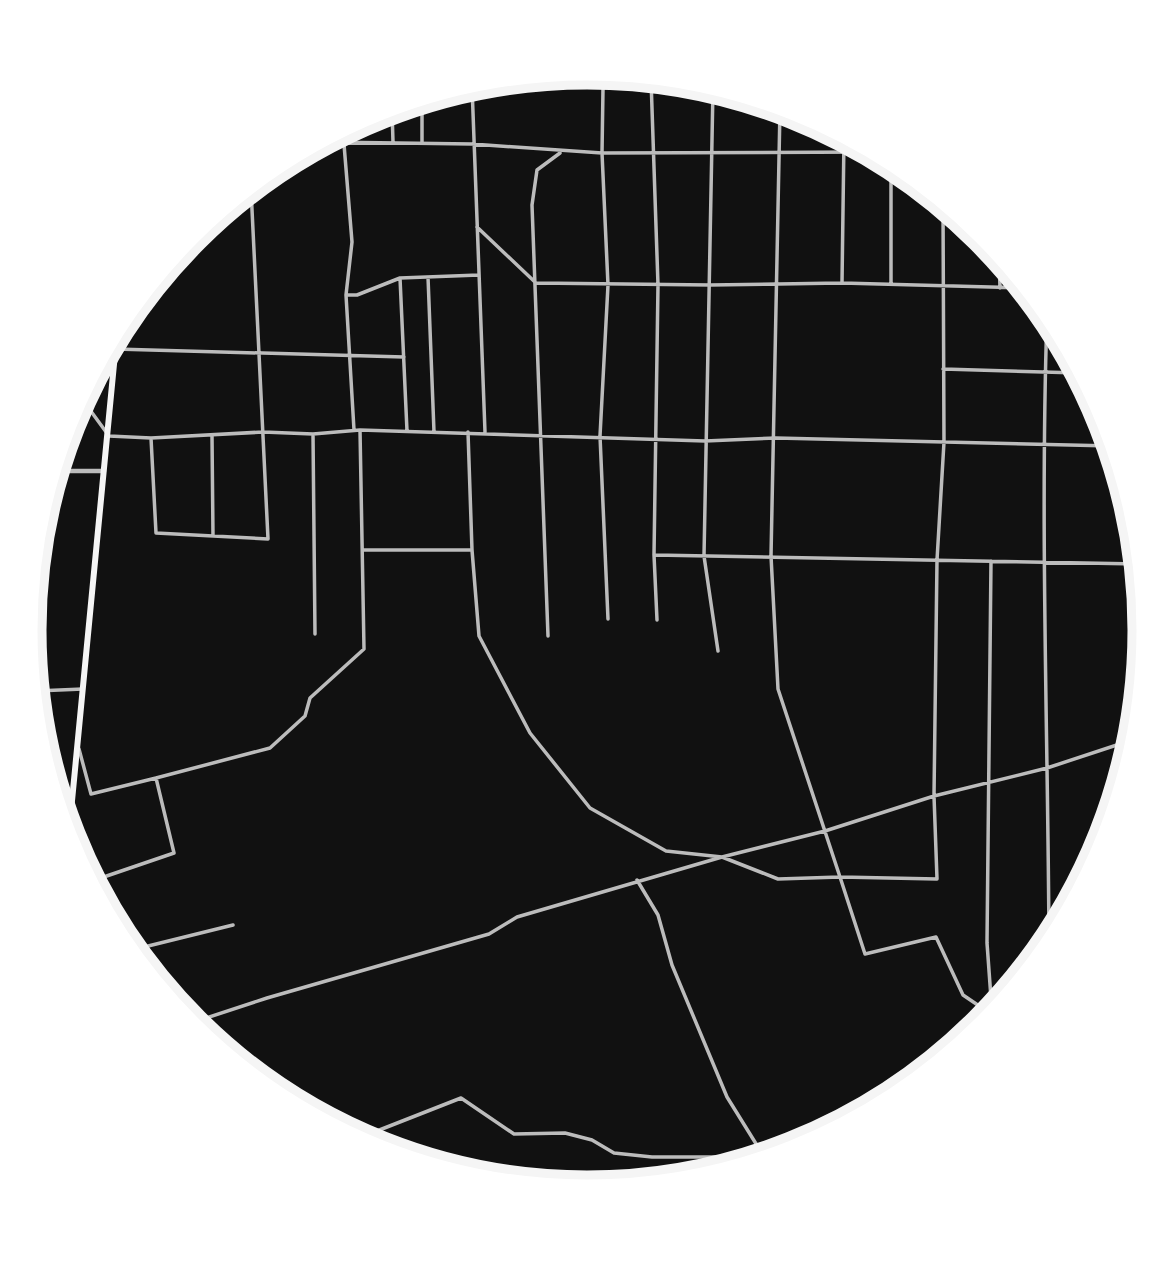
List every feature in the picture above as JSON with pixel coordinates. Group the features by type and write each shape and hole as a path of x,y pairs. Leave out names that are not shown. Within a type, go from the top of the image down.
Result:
{"main road":[{"path":"71,807 114,359"}],"street":[{"path":"601,85 603,89"},
{"path":"604,85 602,153 608,285 600,436 608,619"},
{"path":"651,89 658,285 658,438 654,555 657,620"},
{"path":"471,98 485,432"},
{"path":"713,100 704,556 718,651"},
{"path":"422,111 422,142"},
{"path":"393,121 393,142"},
{"path":"780,121 776,438 771,556 778,689 864,954 936,937 963,995 982,1007"},
{"path":"346,141 472,144 602,153 849,152"},
{"path":"344,142 352,242 346,295 354,430"},
{"path":"548,636 538,435 536,284 532,220 537,170 561,152"},
{"path":"842,283 844,152"},
{"path":"891,177 891,284"},
{"path":"151,438 156,533 268,538 251,201"},
{"path":"468,432 472,550 480,636 530,733 590,808 666,851 722,857 778,878 937,879 934,796 937,559 944,442 943,217"},
{"path":"477,227 536,284 842,283 1012,288"},
{"path":"999,273 1000,288"},
{"path":"346,295 357,295 400,278 479,275"},
{"path":"428,277 434,432"},
{"path":"400,278 407,431"},
{"path":"1047,336 1043,562 1049,921"},
{"path":"120,349 404,357"},
{"path":"943,369 1068,373"},
{"path":"89,409 109,436 151,438 263,432 313,435 360,430 705,441 776,438 1100,446"},
{"path":"78,742 91,794 270,748 305,716 310,698 364,649 360,430"},
{"path":"313,435 315,634"},
{"path":"212,436 213,536"},
{"path":"66,471 105,471"},
{"path":"364,550 472,550"},
{"path":"654,555 1129,564"},
{"path":"991,561 987,943 991,997"},
{"path":"46,691 83,689"},
{"path":"205,1019 489,934 517,917 638,880 825,831 934,796 1047,768 1122,743"},
{"path":"101,878 174,853 156,778"},
{"path":"638,880 658,915 673,965 727,1097 759,1148"},
{"path":"144,947 233,925"},
{"path":"374,1132 461,1098 514,1134 565,1133 592,1140 614,1153 652,1157 731,1156"}]}
